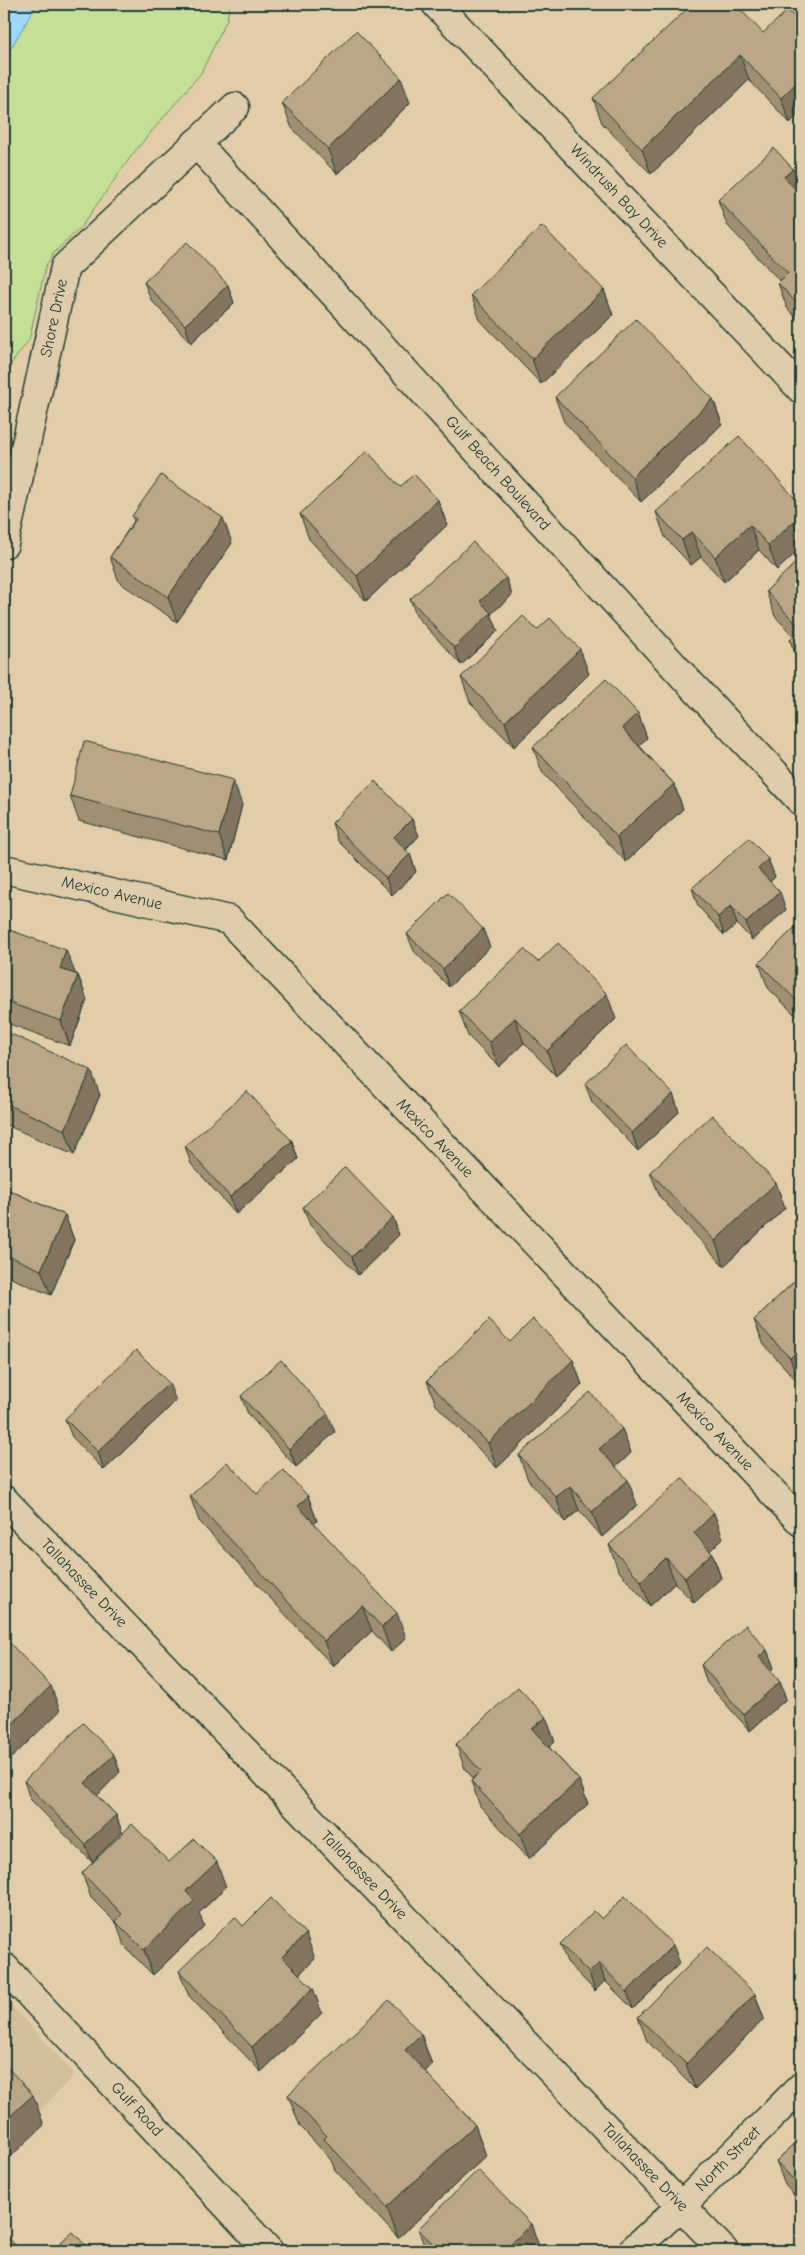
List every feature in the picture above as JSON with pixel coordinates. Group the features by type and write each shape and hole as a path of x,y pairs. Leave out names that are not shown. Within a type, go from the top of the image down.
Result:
{"street":[{"name":"Windrush Bay Drive","path":"436,4 801,390"},
{"name":"Shore Drive","path":"4,544 65,267 235,107"},
{"name":"Gulf Beach Boulevard","path":"196,143 685,678 801,801"},
{"name":"Mexico Avenue","path":"4,869 228,920 801,1522"},
{"name":"Tallahassee Drive","path":"4,1500 724,2251"},
{"name":"Gulf Road","path":"4,1967 269,2251"},
{"name":"North Street","path":"632,2251 682,2206 801,2087"}],"shaded area":[{"path":"4,1997 75,2074 4,2148"}],"green space":[{"path":"37,4 230,4 227,19 201,73 135,151 81,227 53,254 46,265 29,340 4,373 4,59"}],"water":[{"path":"4,4 37,4 4,59"}],"building":[{"path":"692,4 735,4 763,33 788,10 801,24 801,78 781,98 740,55 642,149 593,98"},
{"path":"356,31 401,78 328,149 282,103"},
{"path":"774,148 793,169 784,177 801,195 801,308 778,283 788,273 718,200"},
{"path":"542,226 604,290 532,359 471,295"},
{"path":"187,242 228,285 185,325 144,282"},
{"path":"636,319 713,399 632,477 555,397"},
{"path":"739,436 801,505 801,515 768,545 750,525 715,557 692,532 682,540 656,512"},
{"path":"367,451 400,487 414,474 438,500 357,576 300,514"},
{"path":"161,475 223,518 168,597 110,557 136,519 132,516"},
{"path":"473,542 506,578 480,601 491,613 454,648 410,599"},
{"path":"801,558 801,629 766,591"},
{"path":"523,616 537,630 550,618 580,649 505,722 461,677"},
{"path":"801,630 801,652 790,640"},
{"path":"606,679 638,713 622,728 674,784 617,837 533,747"},
{"path":"84,741 233,780 219,835 70,796"},
{"path":"375,781 412,819 394,837 410,854 386,878 332,823"},
{"path":"749,838 768,859 758,869 780,892 746,923 731,906 718,917 692,888"},
{"path":"448,893 483,929 443,969 407,934"},
{"path":"801,921 801,1005 759,963"},
{"path":"4,928 66,950 60,969 78,975 61,1021 4,1001"},
{"path":"558,943 607,994 547,1051 515,1018 489,1042 459,1011 524,949 538,962"},
{"path":"4,1031 91,1070 65,1130 4,1103"},
{"path":"626,1045 673,1094 632,1133 585,1084"},
{"path":"247,1091 292,1141 230,1197 185,1146"},
{"path":"712,1115 776,1183 715,1241 650,1172"},
{"path":"345,1167 393,1217 352,1257 303,1207"},
{"path":"4,1188 65,1215 41,1270 4,1254"},
{"path":"801,1275 801,1347 790,1358 754,1320"},
{"path":"533,1319 573,1360 488,1443 427,1381 489,1320 510,1342"},
{"path":"136,1350 169,1383 98,1452 65,1419"},
{"path":"281,1360 328,1414 289,1449 241,1396"},
{"path":"590,1392 622,1429 599,1449 628,1480 592,1512 570,1486 556,1497 519,1455"},
{"path":"227,1462 257,1494 283,1470 308,1496 298,1506 397,1613 382,1627 362,1606 324,1641 190,1496"},
{"path":"682,1478 714,1513 694,1533 712,1553 685,1578 666,1558 641,1581 609,1545"},
{"path":"746,1625 767,1650 759,1657 780,1682 743,1714 701,1665"},
{"path":"4,1637 51,1686 4,1732"},
{"path":"518,1687 546,1717 532,1729 579,1780 520,1834 471,1781 481,1771 456,1744"},
{"path":"83,1723 114,1755 85,1783 116,1815 85,1844 24,1781"},
{"path":"132,1824 169,1862 194,1839 217,1862 186,1891 194,1901 144,1950 115,1921 122,1914 82,1873"},
{"path":"625,1896 673,1945 627,1992 599,1963 589,1973 560,1944 594,1911 602,1919"},
{"path":"271,1898 306,1934 282,1957 313,1988 252,2047 179,1971 235,1917 243,1926"},
{"path":"707,1947 755,1994 686,2064 638,2017"},
{"path":"389,2000 421,2034 405,2050 475,2125 387,2207 324,2139 327,2136 288,2095"},
{"path":"4,2064 33,2095 4,2122"},
{"path":"801,2138 801,2188 776,2161"},
{"path":"478,2170 531,2224 504,2251 440,2251 418,2229"},
{"path":"73,2232 91,2251 52,2251"},
{"path":"4,2233 21,2251 4,2251"}]}
